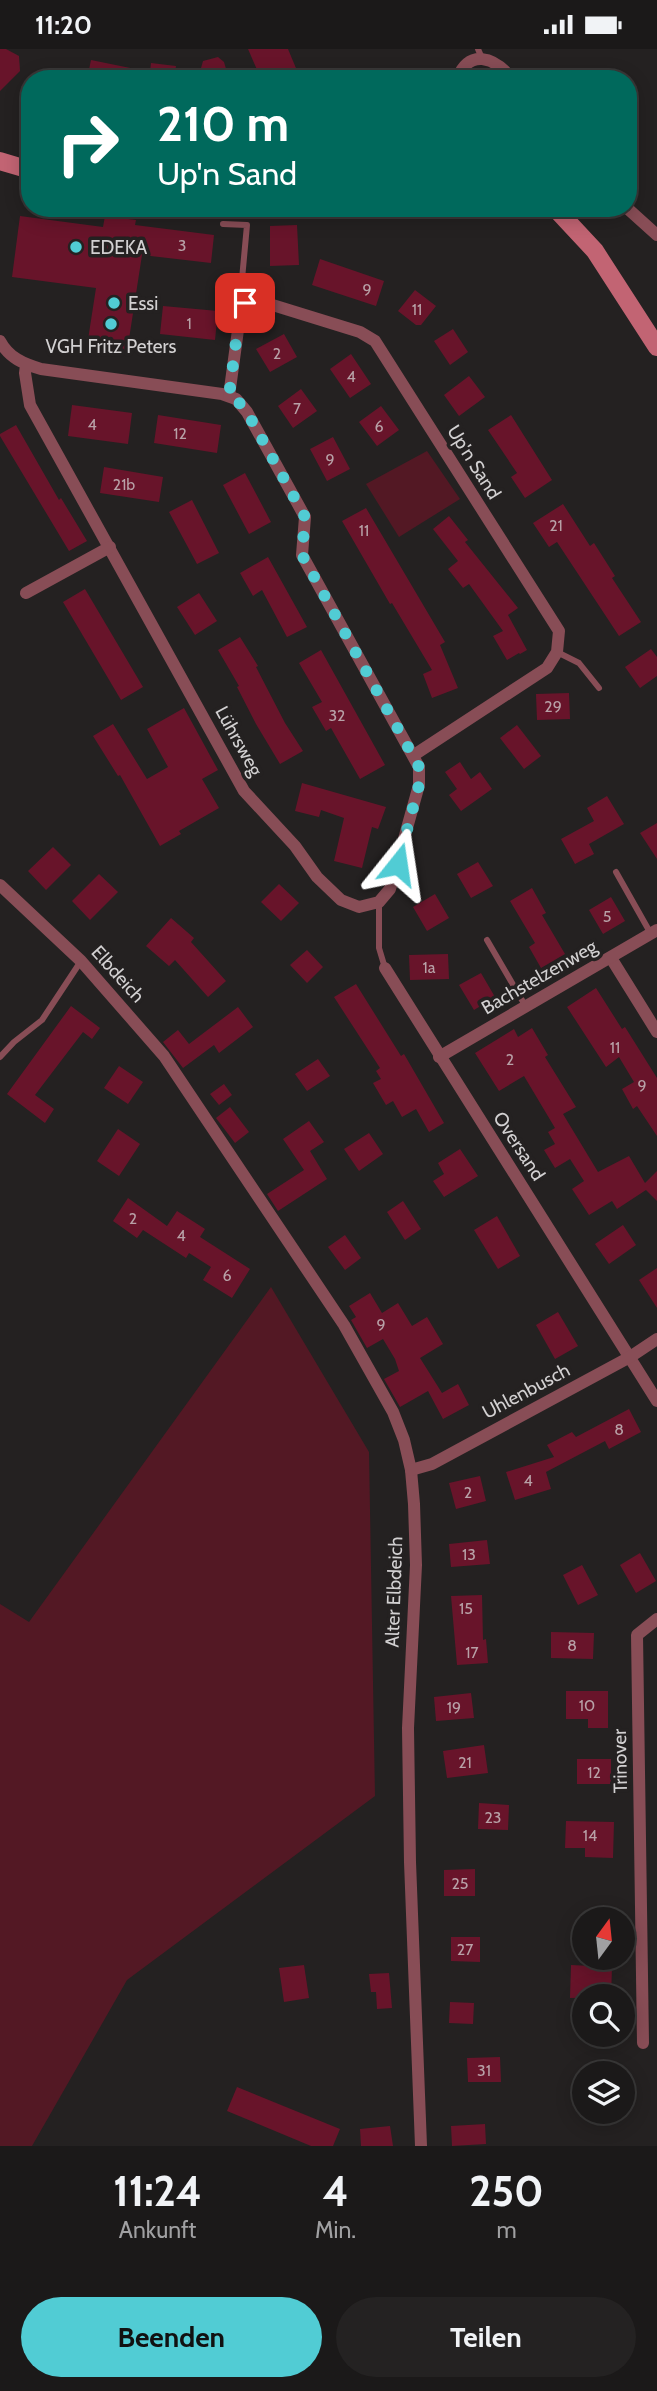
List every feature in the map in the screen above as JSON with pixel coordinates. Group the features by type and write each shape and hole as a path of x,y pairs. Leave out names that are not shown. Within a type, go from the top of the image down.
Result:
{"street":[{"path":"459,70 470,58 480,53 502,70"},
{"path":"0,161 21,167"},
{"path":"563,217 595,251 657,347"},
{"path":"637,217 657,235"},
{"name":"Up'n Sand","path":"245,303 253,299 259,300 360,332 374,341 559,631 557,652"},
{"path":"229,396 239,318 245,303"},
{"path":"0,341 5,350 26,365 60,373 206,391 236,399 247,412 305,517 302,555 419,767 419,785 398,864 390,889 379,902"},
{"name":"Lührsweg","path":"26,365 30,405 244,791 295,845 317,877 341,900 359,907 379,902"},
{"path":"26,593 110,547"},
{"path":"414,755 547,668 557,652"},
{"name":"Elbdeich","path":"0,885 81,961 164,1056 194,1100"},
{"name":"Bachstelzenweg","path":"439,1057 654,932"},
{"path":"611,958 657,1032"},
{"name":"Oversand","path":"385,968 657,1401"},
{"name":"Alter Elbdeich","path":"194,1100 366,1362 393,1412 404,1440 411,1470 416,1565 408,1728 410,1862 421,2146"},
{"name":"Uhlenbusch","path":"411,1470 432,1464 630,1357 657,1339"},
{"name":"Trinover","path":"643,2043 637,1635 657,1619"},
{"path":"642,1911 657,1909"}],"lane":[{"path":"223,224 247,225 241,290 245,303"},
{"path":"557,652 579,663 600,688"},
{"path":"617,871 654,932"},
{"name":"Oversand","path":"379,902 379,948 385,968"},
{"path":"487,940 526,1007"},
{"path":"0,1056 42,1020 81,961"}],"shaded area":[{"path":"427,451 460,499 399,537 366,484"},
{"path":"271,1287 369,1452 375,1796 127,1980 32,2146 0,2146 0,1604 29,1622"}],"building":[{"path":"0,49 19,56 20,71 0,91"},
{"path":"248,49 288,49 297,70 257,70"},
{"path":"218,57 224,62 226,70 200,70 203,61"},
{"path":"91,60 140,70 89,70"},
{"path":"151,63 176,66 175,70 150,70"},
{"name":"EDEKA","path":"20,216 103,227 105,217 113,217 136,220 135,225 214,235 211,263 142,255 127,352 87,346 96,288 12,277"},
{"path":"297,225 299,265 270,266 270,226"},
{"path":"320,259 384,281 376,306 312,285"},
{"path":"415,290 436,306 421,325 416,325 398,311"},
{"path":"163,306 218,311 215,340 160,334"},
{"path":"453,329 468,352 450,365 434,341"},
{"path":"284,334 297,357 270,372 256,349"},
{"path":"351,354 371,384 350,398 330,369"},
{"path":"469,376 485,397 459,416 444,395"},
{"path":"301,389 317,411 293,428 278,406"},
{"path":"72,405 132,413 128,444 68,436"},
{"path":"381,406 399,430 377,446 359,422"},
{"path":"158,415 221,425 217,453 154,443"},
{"path":"511,415 552,480 525,498 511,477 517,473 488,430"},
{"path":"16,425 59,500 61,498 87,541 69,551 0,436"},
{"path":"333,437 350,469 327,481 310,449"},
{"path":"104,467 163,477 159,502 100,493"},
{"path":"245,473 271,522 249,534 223,485"},
{"path":"192,500 219,553 197,564 169,512"},
{"path":"563,504 590,546 594,543 615,576 612,578 641,622 619,636 557,542 549,547 533,523"},
{"path":"366,508 445,642 440,645 458,688 432,698 423,674 432,670 342,521"},
{"path":"449,516 468,540 465,542 518,608 508,615 527,650 507,660 493,636 503,631 469,584 463,588 448,569 458,561 433,529"},
{"path":"268,557 307,627 287,637 262,590 253,596 240,573"},
{"path":"85,589 143,687 121,700 63,602"},
{"path":"199,593 217,621 195,635 177,607"},
{"path":"240,637 258,666 256,667 285,723 303,751 280,764 218,650"},
{"path":"651,649 657,657 657,676 640,688 625,667"},
{"path":"321,650 385,765 360,779 331,728 326,731 312,707 322,702 299,663"},
{"path":"569,693 570,719 537,720 536,694"},
{"path":"184,708 218,770 202,779 219,808 179,831 181,834 160,846 120,775 118,776 93,736 113,724 147,779 168,767 147,729"},
{"path":"517,725 541,756 524,769 500,738"},
{"path":"460,762 471,779 480,772 492,789 461,811 449,795 457,789 445,772"},
{"path":"302,783 386,807 378,829 372,827 362,868 334,861 344,818 321,810 319,817 295,811"},
{"path":"607,796 624,824 589,844 594,854 575,864 561,839 594,821 587,808"},
{"path":"657,823 657,859 640,833"},
{"path":"53,847 71,865 46,890 28,871"},
{"path":"478,862 493,886 471,898 457,874"},
{"path":"99,874 118,892 90,920 72,901"},
{"path":"279,884 299,903 281,921 261,902"},
{"path":"532,888 546,913 542,915 565,954 541,968 529,947 535,943 510,901"},
{"path":"435,894 449,918 427,931 413,907"},
{"path":"611,897 625,921 603,934 589,910"},
{"path":"171,918 194,938 191,942 226,981 208,997 175,960 169,966 146,946"},
{"path":"307,950 323,967 307,983 290,965"},
{"path":"448,954 449,979 410,980 409,955"},
{"path":"481,973 495,997 474,1010 459,985"},
{"path":"356,984 401,1056 404,1054 444,1123 429,1132 416,1109 402,1117 393,1101 386,1105 373,1083 381,1079 376,1071 380,1068 334,997"},
{"path":"596,988 622,1029 625,1027 657,1078 657,1136 637,1106 633,1109 622,1089 634,1082 619,1057 606,1067 567,1007"},
{"path":"71,1006 100,1028 92,1039 83,1032 35,1095 54,1109 45,1123 7,1094"},
{"path":"238,1007 253,1027 219,1053 214,1045 183,1068 163,1042 178,1030 189,1044"},
{"path":"532,1028 548,1055 545,1057 576,1107 563,1114 598,1172 629,1156 645,1183 657,1171 657,1201 646,1190 617,1209 612,1201 589,1215 572,1189 584,1181 570,1159 555,1168 544,1150 555,1144 548,1132 555,1128 524,1076 499,1091 475,1053 514,1029 518,1037"},
{"path":"318,1059 330,1076 307,1091 295,1074"},
{"path":"119,1066 143,1082 128,1104 104,1088"},
{"path":"224,1084 232,1095 219,1105 210,1094"},
{"path":"230,1107 249,1132 235,1143 216,1118"},
{"path":"309,1121 324,1142 310,1151 327,1179 278,1211 267,1194 304,1170 283,1139"},
{"path":"118,1129 140,1144 119,1176 97,1161"},
{"path":"369,1133 383,1154 359,1171 344,1149"},
{"path":"460,1149 478,1176 444,1197 433,1181 444,1174 438,1163"},
{"path":"128,1198 167,1226 177,1211 205,1229 200,1237 250,1269 232,1298 203,1280 211,1267 189,1253 186,1258 143,1230 137,1238 113,1221"},
{"path":"403,1201 421,1229 405,1240 387,1212"},
{"path":"497,1216 520,1256 498,1269 474,1230"},
{"path":"623,1225 636,1245 609,1264 595,1244"},
{"path":"345,1235 361,1258 345,1270 328,1247"},
{"path":"657,1268 657,1308 639,1280"},
{"path":"370,1293 382,1313 398,1303 412,1326 427,1317 443,1344 420,1358 442,1393 458,1384 469,1405 443,1419 428,1391 400,1407 384,1379 399,1371 395,1359 383,1339 367,1348 351,1320 356,1317 349,1306"},
{"path":"558,1312 578,1346 555,1359 536,1325"},
{"path":"629,1409 641,1432 609,1449 605,1441 546,1472 551,1489 515,1500 506,1472 554,1457 547,1445 572,1432 576,1437"},
{"path":"480,1476 486,1501 456,1509 449,1483"},
{"path":"487,1540 490,1564 451,1567 449,1544"},
{"path":"640,1553 656,1581 636,1593 620,1565"},
{"path":"582,1565 598,1595 578,1605 563,1575"},
{"path":"482,1595 483,1640 486,1639 488,1663 457,1665 451,1596"},
{"path":"551,1632 594,1633 593,1659 551,1658"},
{"path":"566,1691 608,1691 608,1728 588,1728 588,1719 566,1719"},
{"path":"471,1693 474,1718 436,1721 434,1697"},
{"path":"484,1745 488,1773 447,1778 443,1751"},
{"path":"577,1759 611,1759 611,1784 577,1784"},
{"path":"479,1803 509,1805 508,1830 478,1829"},
{"path":"566,1821 614,1822 613,1858 585,1857 585,1848 565,1848"},
{"path":"475,1869 475,1896 444,1896 444,1870"},
{"path":"451,1937 480,1937 480,1962 451,1961"},
{"path":"304,1965 309,1998 284,2002 279,1968"},
{"path":"571,1965 572,1971 612,1971 611,1984 572,1984 570,1998"},
{"path":"389,1973 392,2008 377,2009 376,1992 371,1992 369,1974"},
{"path":"450,2002 474,2003 473,2024 449,2023"},
{"path":"500,2057 501,2082 468,2082 467,2058"},
{"path":"237,2087 340,2129 333,2146 311,2146 227,2111"},
{"path":"485,2124 486,2144 452,2146 451,2126"},
{"path":"390,2126 393,2146 361,2146 360,2129"}],"place":[{"name":"EDEKA","path":"76,247"},
{"name":"Essi","path":"114,303"},
{"name":"VGH Fritz Peters","path":"111,324"}],"route":[{"path":"245,303 239,318 229,396 236,399 247,412 305,517 302,555 419,767 421,776 398,864"}]}
